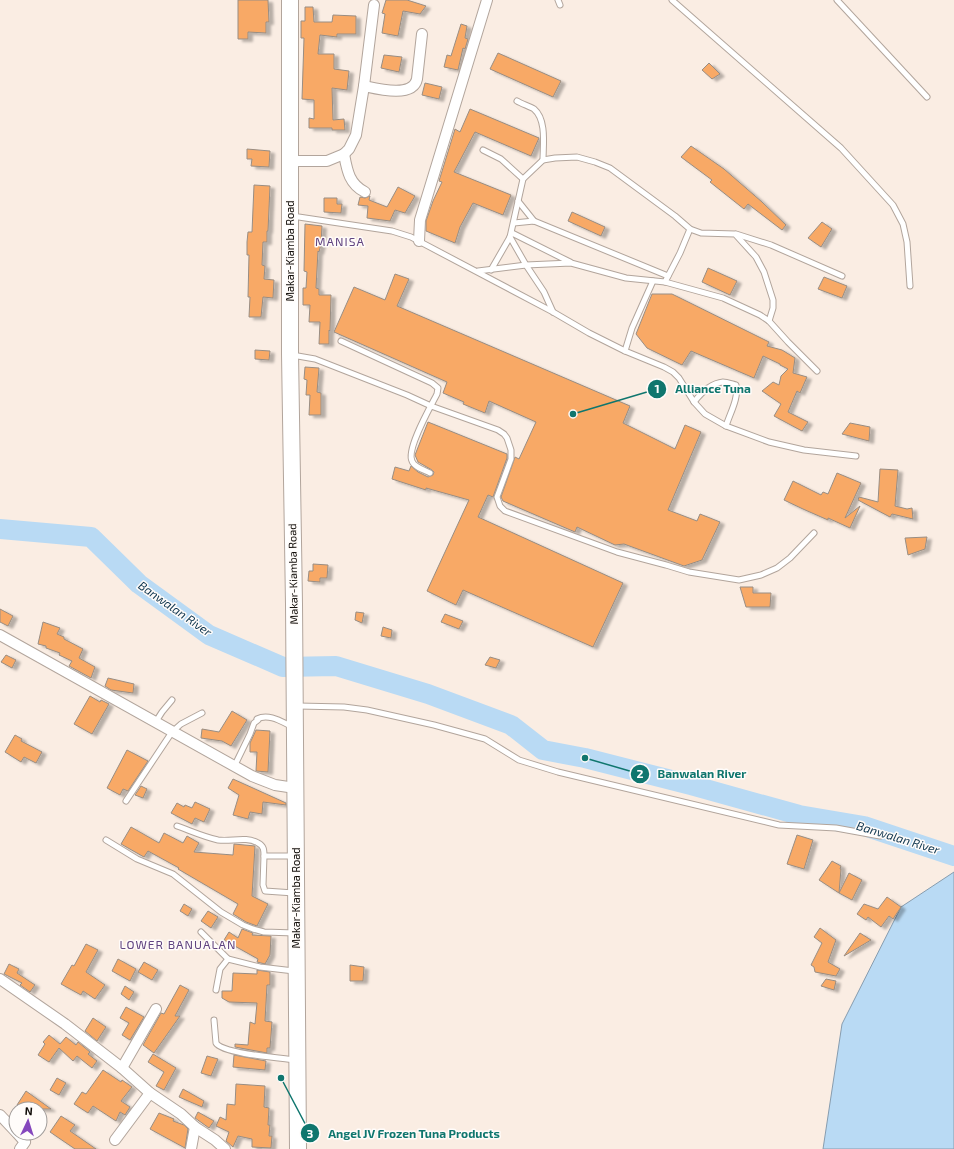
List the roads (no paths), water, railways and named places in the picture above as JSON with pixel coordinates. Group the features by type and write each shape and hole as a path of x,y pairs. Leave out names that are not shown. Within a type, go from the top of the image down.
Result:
{"main road":[{"name":"Makar-Kiamba Road","path":"290,0 290,354 295,703 298,1149"}],"street":[{"path":"419,241 420,220 487,0"},
{"path":"291,161 327,161 344,154 349,150 356,135 364,86 374,5"},
{"path":"364,86 401,91 409,90 413,87 416,84 417,79 422,34"},
{"path":"344,154 350,179 358,188 365,192"},
{"path":"0,635 234,767 265,782 295,788"},
{"path":"0,979 65,1024 122,1068 150,1093 181,1114 225,1149"},
{"path":"122,1068 156,1009"},
{"path":"115,1140 150,1093"},
{"path":"0,1115 8,1124"},
{"path":"191,1149 196,1127"},
{"path":"20,1149 25,1142 24,1141"}],"lane":[{"path":"672,0 841,148 893,204 902,224 907,242 910,286"},
{"path":"837,0 927,97"},
{"path":"517,101 534,109 540,117 542,127 543,160"},
{"path":"483,150 501,159 523,179"},
{"path":"491,270 511,235 523,179 543,160 577,157 610,168 675,216 690,229 702,233 735,234 771,245 842,276"},
{"path":"518,201 534,221"},
{"path":"291,215 392,231 419,241 478,271 589,333 673,372 684,385 694,402 705,414 726,426 776,444 804,450 856,456"},
{"path":"514,223 534,221 668,276"},
{"path":"665,282 690,229"},
{"path":"735,234 756,257 764,272 773,300 772,314 769,322"},
{"path":"511,235 572,262 626,278 665,282 723,298 769,322 817,371"},
{"path":"511,235 526,265 544,292 553,312"},
{"path":"478,271 526,265 572,262"},
{"path":"625,351 632,328 653,281"},
{"path":"342,341 436,386 438,392 416,437 410,457 414,465 430,472"},
{"path":"290,354 315,359 407,395 430,406 498,430 507,438 511,450 511,459 497,497 500,506 505,511 617,552 666,564 689,572 717,578 739,580 760,575 777,568 790,558 814,533"},
{"path":"694,402 699,395 715,384 725,382 736,385 736,398 726,426"},
{"path":"156,723 162,712 172,700"},
{"path":"295,703 367,710 434,725 485,739 519,760 558,772 779,824 836,828 880,836"},
{"path":"126,801 172,732 181,724 202,713"},
{"path":"234,767 254,723 258,720 257,719 265,716 274,718 295,727"},
{"path":"178,826 205,837 220,840 254,841 264,849 263,886 265,891 296,893"},
{"path":"106,840 137,858 173,874 221,912 243,925 264,932 296,934"},
{"path":"264,856 296,856"},
{"path":"200,932 228,959 260,967 297,972"},
{"path":"216,990 220,969 228,959"},
{"path":"214,1020 216,1043 221,1048 297,1061"}],"water":[{"path":"954,872 954,1149 823,1149 842,1024 901,907"}],"waterway":[{"name":"Banwalan River","path":"0,529 91,537 139,584 209,635 283,667 336,666 428,694 511,725 543,750 585,758 799,815 864,826 954,856"}],"place":[{"name":"Alliance Tuna","path":"573,414"},
{"name":"Banwalan River","path":"585,758"},
{"name":"Angel JV Frozen Tuna Products","path":"281,1078"}],"district":[{"name":"MANISA","path":"340,242"},
{"name":"LOWER BANUALAN","path":"178,945"}]}
